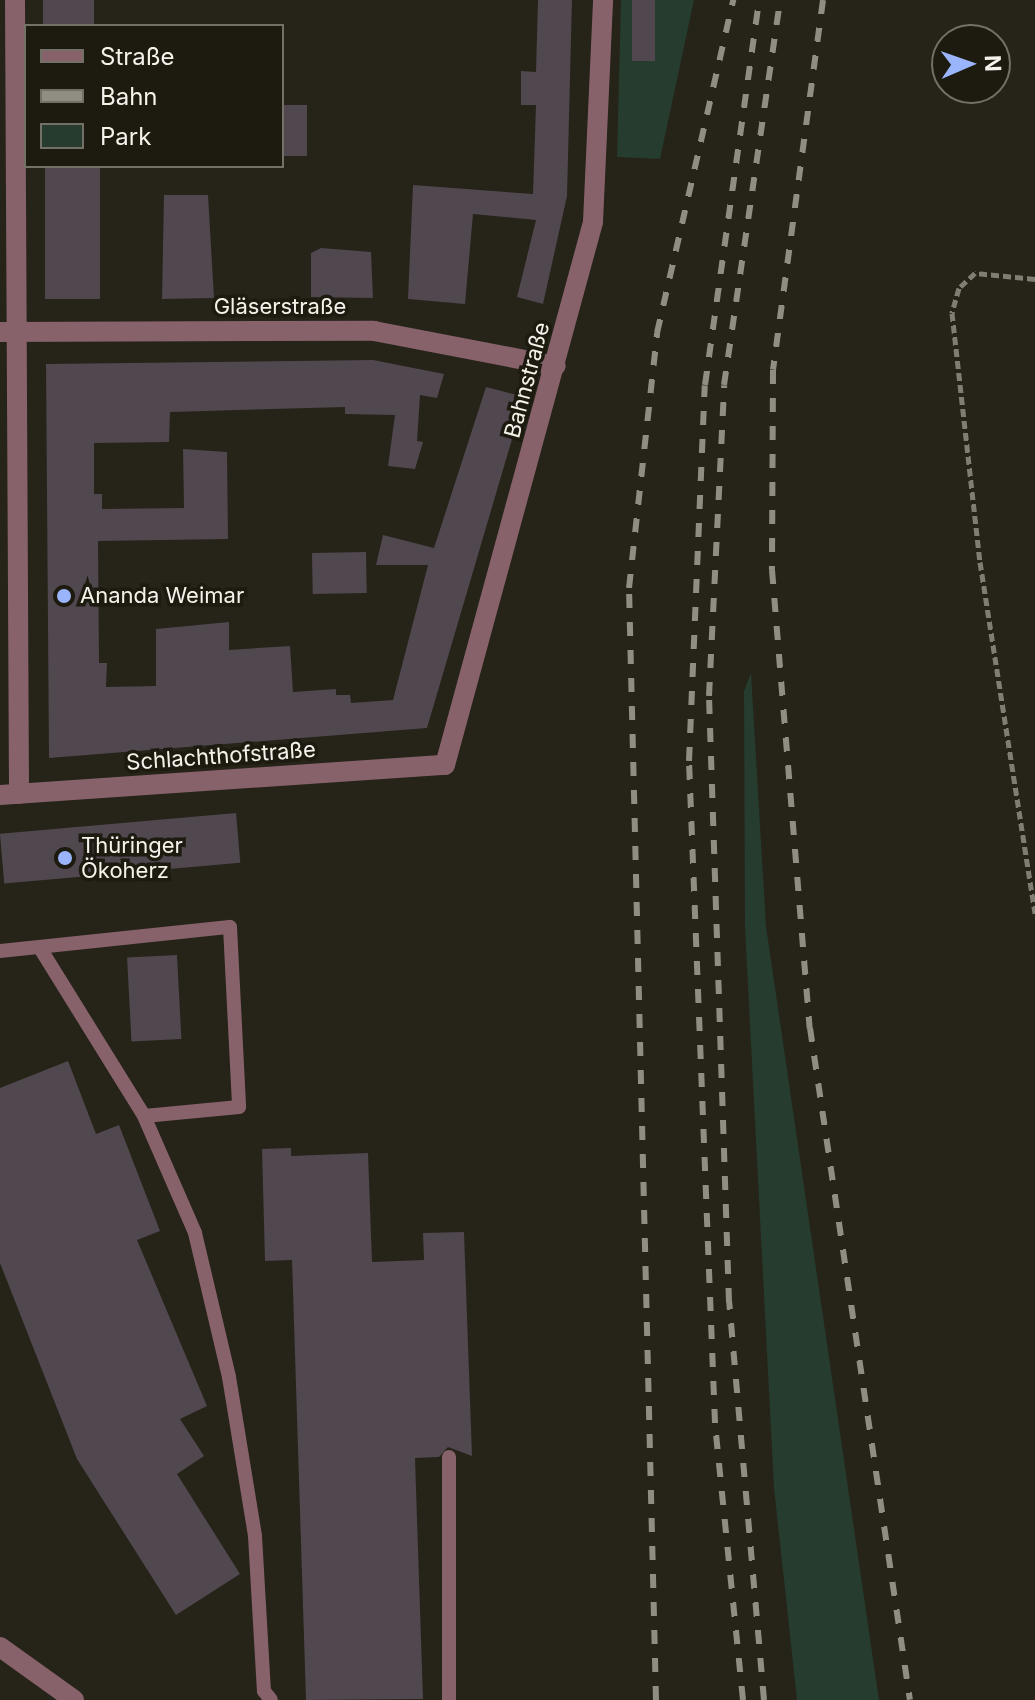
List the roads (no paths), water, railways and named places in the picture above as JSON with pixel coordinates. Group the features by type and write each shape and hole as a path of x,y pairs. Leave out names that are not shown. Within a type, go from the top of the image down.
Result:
{"street":[{"path":"9,794 8,332 15,0"},
{"name":"Bahnstraße","path":"445,765 593,222 603,0"},
{"name":"Gläserstraße","path":"8,332 374,331 556,366"},
{"name":"Schlachthofstraße","path":"9,794 445,765"},
{"path":"0,1647 74,1700"}],"lane":[{"path":"0,951 230,927 239,1107 144,1116"},
{"path":"40,948 144,1116 195,1233 229,1377 255,1536 264,1691 271,1700"},
{"path":"449,1457 449,1700"}],"railway":[{"path":"656,1700 629,588 657,333 733,0"},
{"path":"743,1700 715,1423 689,761 705,385 759,0"},
{"path":"764,1700 729,1302 709,696 724,385 780,0"},
{"path":"823,0 773,370 772,570 810,1028 910,1700"}],"place":[{"name":"Ananda Weimar","path":"64,596"},
{"name":"Thüringer Ökoherz","path":"65,858"}]}
